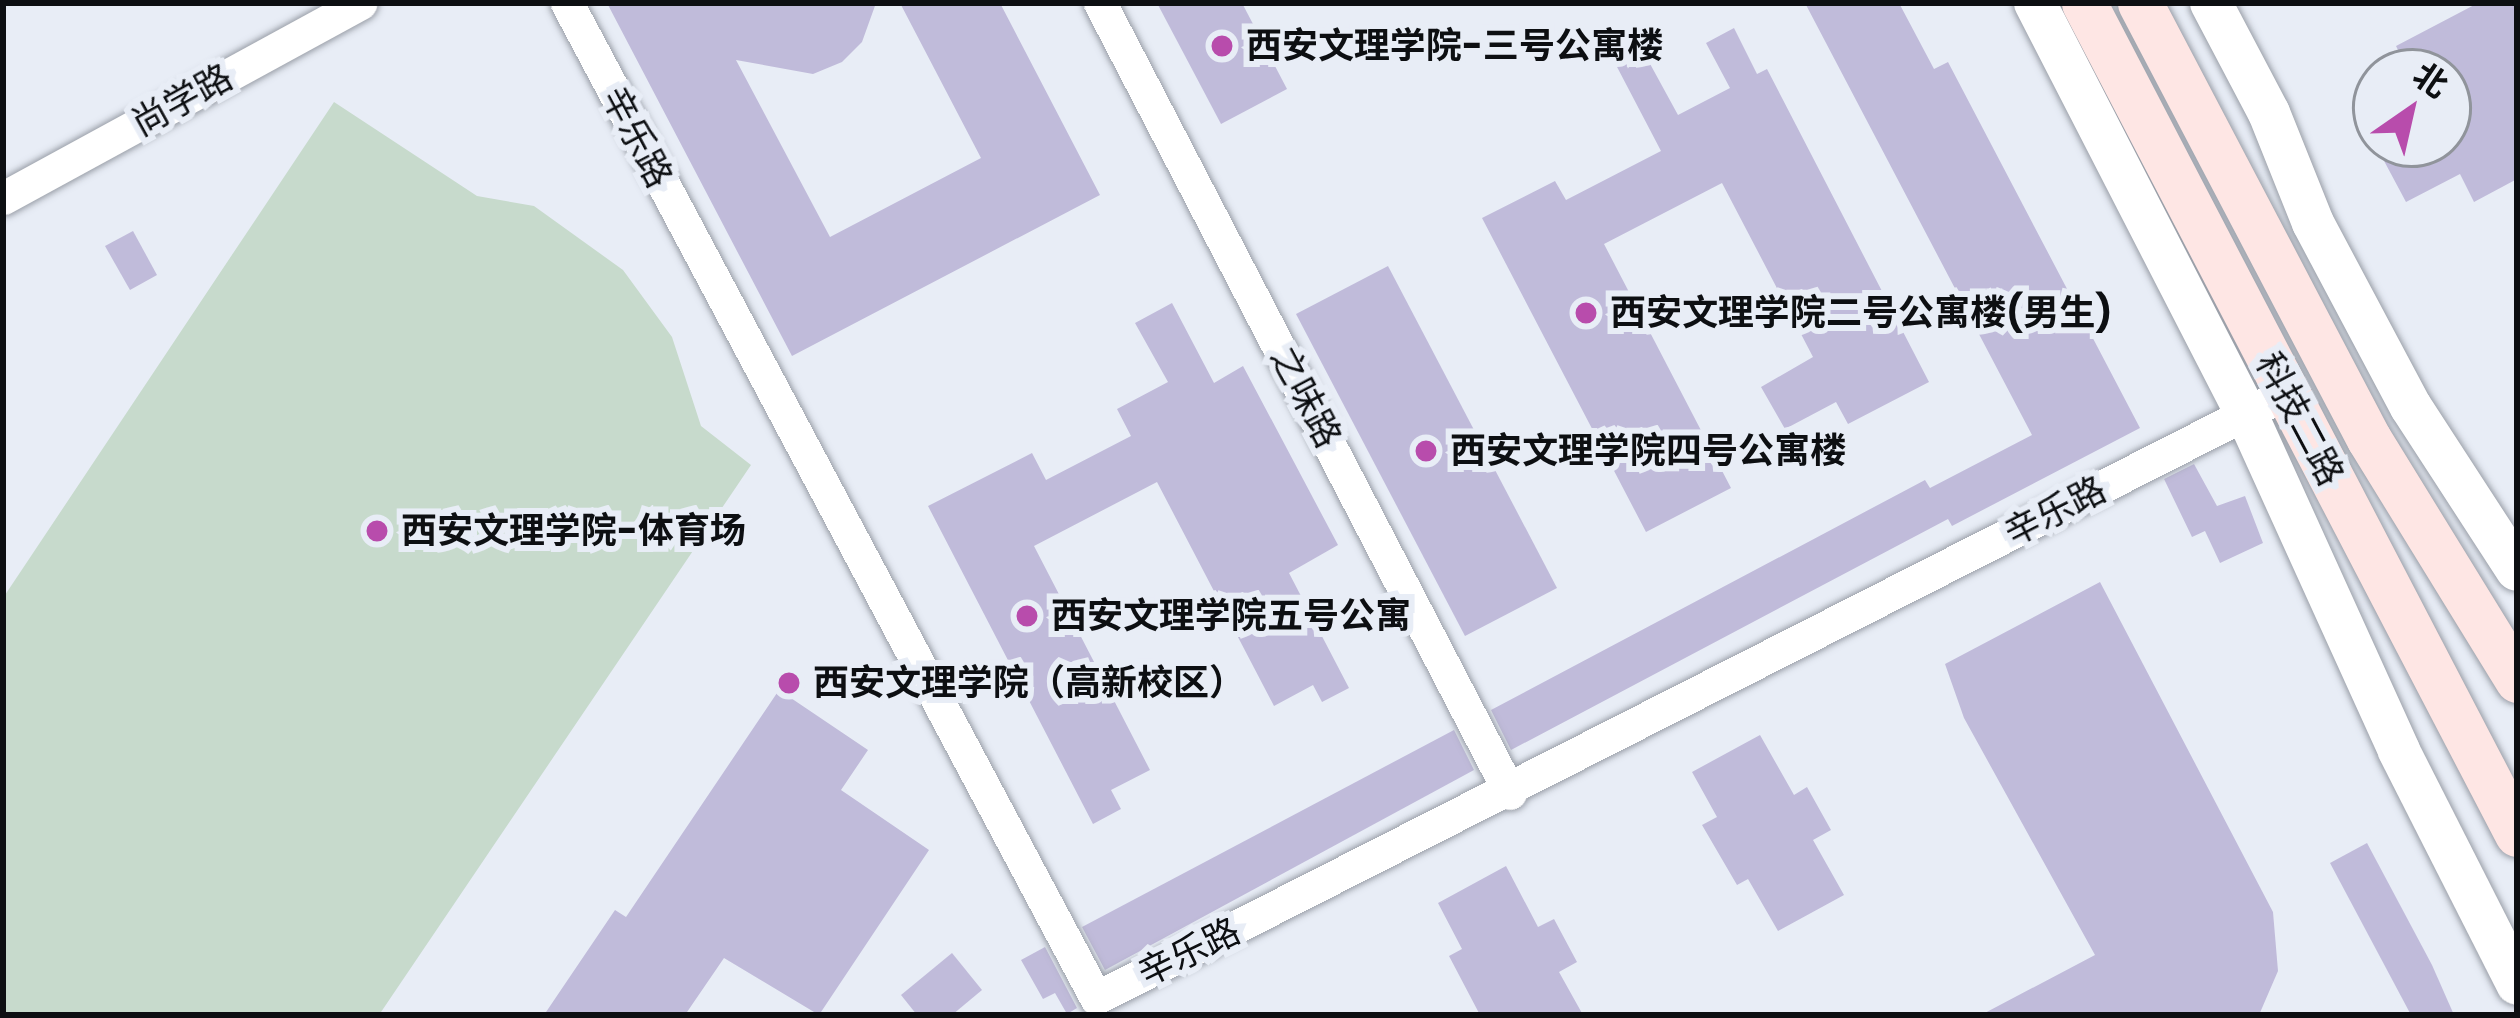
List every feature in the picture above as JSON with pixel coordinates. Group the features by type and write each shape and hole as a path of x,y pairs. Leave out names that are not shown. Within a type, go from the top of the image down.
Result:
{"main road":[{"name":"科技二路","path":"2084,3 2267,403 2517,834"},
{"name":"科技二路","path":"2140,3 2369,439 2517,680"}],"street":[{"name":"尚学路","path":"3,198 361,3"},
{"name":"辛乐路","path":"566,3 1096,998 1510,793 2267,403"},
{"name":"之味路","path":"1100,3 1510,793"},
{"path":"2035,3 2267,403 2399,751 2517,984"},
{"path":"2211,3 2269,112 2313,223 2411,407 2517,570"}],"green space":[{"name":"西安文理学院-体育场","path":"334,102 477,196 534,206 623,270 672,337 701,426 751,465 379,1015 3,1015 3,598"}],"building":[{"path":"607,3 876,3 862,42 842,62 813,74 736,60 830,237 981,158 900,3 1000,3 1100,195 792,356"},
{"name":"西安文理学院-三号公寓楼","path":"1157,3 1242,3 1287,89 1221,124"},
{"path":"1805,3 1899,3 1934,69 1948,62 2140,428 1952,526 1948,519 1511,750 1491,710 1925,480 1930,488 2032,435"},
{"path":"2478,3 2517,3 2517,179 2474,202 2460,174 2406,202 2388,168 2472,168 2472,48 2396,46"},
{"name":"西安文理学院二号公寓楼(男生)","path":"1734,28 1757,74 1767,69 1929,382 1848,424 1836,402 1785,429 1761,387 1813,357 1722,183 1604,244 1731,488 1646,532 1482,218 1555,181 1566,200 1661,151 1616,65 1643,51 1678,115 1730,88 1706,43"},
{"path":"133,231 157,275 130,290 105,246"},
{"name":"西安文理学院四号公寓楼","path":"1388,266 1557,588 1465,636 1296,314"},
{"name":"西安文理学院五号公寓","path":"1172,303 1214,383 1243,366 1338,545 1289,573 1349,688 1322,702 1313,685 1274,706 1157,482 1034,546 1150,770 1111,790 1121,809 1093,824 928,506 1032,453 1046,480 1131,436 1117,409 1168,382 1135,323"},
{"path":"2194,464 2217,506 2245,496 2263,543 2220,563 2205,531 2192,537 2164,479"},
{"path":"2100,582 2273,912 2278,971 2259,1015 1981,1015 2095,955 1964,718 1945,664"},
{"path":"779,690 868,750 841,790 929,850 819,1015 724,958 685,1015 544,1015 615,910 626,917"},
{"path":"1454,730 1474,770 1105,970 1082,927"},
{"path":"1760,735 1794,795 1807,787 1831,830 1813,840 1844,895 1778,931 1748,879 1737,885 1702,825 1717,817 1692,772"},
{"path":"2367,843 2454,1015 2411,1015 2330,863"},
{"path":"1506,866 1538,927 1554,919 1577,962 1559,972 1583,1015 1480,1015 1449,956 1462,949 1438,903"},
{"path":"1045,947 1077,1008 1067,1014 1055,993 1043,999 1021,960"},
{"path":"952,953 982,990 952,1015 917,1015 901,995"}],"place":[{"name":"西安文理学院-三号公寓楼","path":"1222,46"},
{"name":"西安文理学院二号公寓楼(男生)","path":"1586,313"},
{"name":"西安文理学院四号公寓楼","path":"1426,451"},
{"name":"西安文理学院-体育场","path":"377,531"},
{"name":"西安文理学院五号公寓","path":"1027,616"},
{"name":"西安文理学院（高新校区）","path":"789,683"}]}
